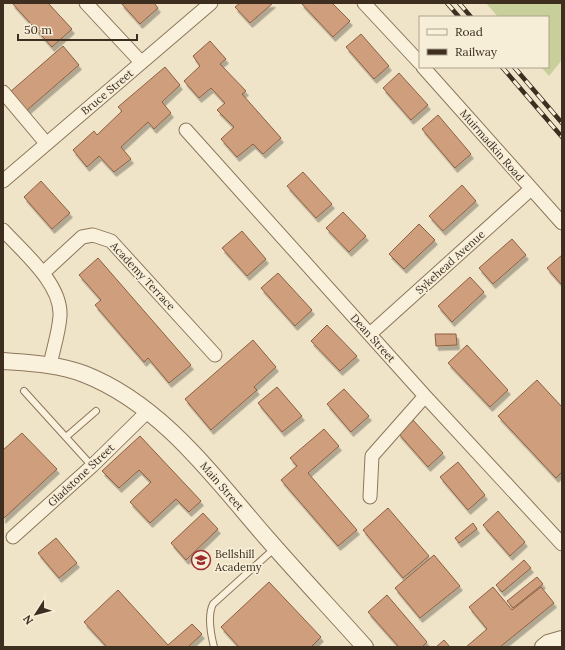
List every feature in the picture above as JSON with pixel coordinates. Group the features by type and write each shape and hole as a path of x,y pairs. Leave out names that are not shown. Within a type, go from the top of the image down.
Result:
{"street":[{"path":"86,3 141,62"},
{"name":"Bruce Street","path":"3,181 211,3"},
{"path":"364,3 419,62"},
{"name":"Muirmadkin Road","path":"424,68 562,222"},
{"path":"3,92 46,143"},
{"name":"Dean Street","path":"186,130 425,396 562,544"},
{"name":"Sykehead Avenue","path":"370,334 531,189"},
{"path":"3,230 43,273 56,296 60,316 50,365"},
{"name":"Academy Terrace","path":"43,273 82,237 93,235 111,241 215,355"},
{"name":"Main Street","path":"3,361 50,365 84,374 116,390 147,412 183,442 275,548 365,647"},
{"path":"370,497 372,456 425,396"},
{"name":"Gladstone Street","path":"13,537 92,466 147,412"},
{"path":"543,647 548,643 562,638"}],"lane":[{"path":"24,390 92,466"},
{"path":"66,437 96,411"},
{"path":"214,647 211,621 211,608 213,604 275,548"}],"green space":[{"path":"486,3 562,3 562,60 549,76 542,68 549,68 549,16 497,16"}],"building":[{"path":"12,3 48,3 72,29 52,47"},
{"path":"121,3 154,3 158,8 140,24"},
{"path":"240,3 273,3 250,23 235,7"},
{"path":"301,3 332,3 350,21 333,37"},
{"path":"361,34 389,66 374,79 346,47"},
{"path":"210,41 226,59 220,64 246,91 242,94 281,138 263,154 253,144 237,157 221,139 234,127 217,110 225,103 211,88 199,98 184,81 200,66 193,56"},
{"path":"63,46 79,65 26,111 10,92"},
{"path":"165,67 180,85 162,102 171,113 154,129 148,122 121,147 131,159 114,172 99,156 87,167 73,150 94,131 97,135 122,111 118,107"},
{"path":"399,73 428,105 411,120 383,88"},
{"path":"438,115 471,154 455,168 422,129"},
{"path":"303,172 332,204 316,218 287,186"},
{"path":"41,181 70,213 52,229 24,197"},
{"path":"462,185 476,201 443,231 429,216"},
{"path":"343,212 366,236 349,252 326,228"},
{"path":"419,224 435,240 404,269 389,254"},
{"path":"242,231 266,259 247,276 222,248"},
{"path":"512,239 526,255 493,284 479,268"},
{"path":"562,255 562,285 547,268"},
{"path":"98,258 191,365 169,383 148,358 144,362 95,305 101,300 79,275"},
{"path":"278,273 312,310 295,326 261,288"},
{"path":"470,277 484,292 452,322 438,306"},
{"path":"327,325 357,356 340,371 311,341"},
{"path":"435,334 456,334 457,345 436,346"},
{"path":"253,340 276,367 254,387 257,390 211,430 185,399"},
{"path":"467,345 508,390 490,407 448,363"},
{"path":"537,380 562,407 562,472 556,478 498,416"},
{"path":"277,387 302,416 282,432 258,403"},
{"path":"344,389 369,416 351,432 327,404"},
{"path":"413,420 443,453 428,467 398,433"},
{"path":"324,429 339,446 308,473 357,530 338,546 281,480 297,466 290,458"},
{"path":"22,433 57,469 3,519 3,450"},
{"path":"140,436 201,501 189,512 176,499 150,523 130,502 151,482 139,470 119,488 102,471"},
{"path":"458,462 485,495 468,510 440,477"},
{"path":"388,508 429,556 403,578 363,530"},
{"path":"498,511 525,542 510,556 483,525"},
{"path":"203,513 218,529 186,560 171,543"},
{"path":"473,523 477,529 459,543 455,538"},
{"path":"56,538 77,563 59,578 38,553"},
{"path":"434,555 460,586 420,618 395,588"},
{"path":"524,560 531,568 502,592 496,585"},
{"path":"537,577 543,584 513,608 507,601"},
{"path":"269,582 321,637 311,647 239,647 221,627"},
{"path":"493,587 512,610 541,587 554,603 500,647 466,647 487,629 469,607"},
{"path":"118,590 168,645 192,624 202,634 188,647 107,647 84,622"},
{"path":"387,595 427,642 422,647 399,647 368,612"},
{"path":"444,640 450,647 436,647"}],"railway":[{"path":"447,3 458,16"},
{"path":"459,3 470,16"},
{"path":"503,68 562,137"},
{"path":"515,68 562,123"}],"place":[{"name":"Bellshill Academy","path":"201,560"}]}
